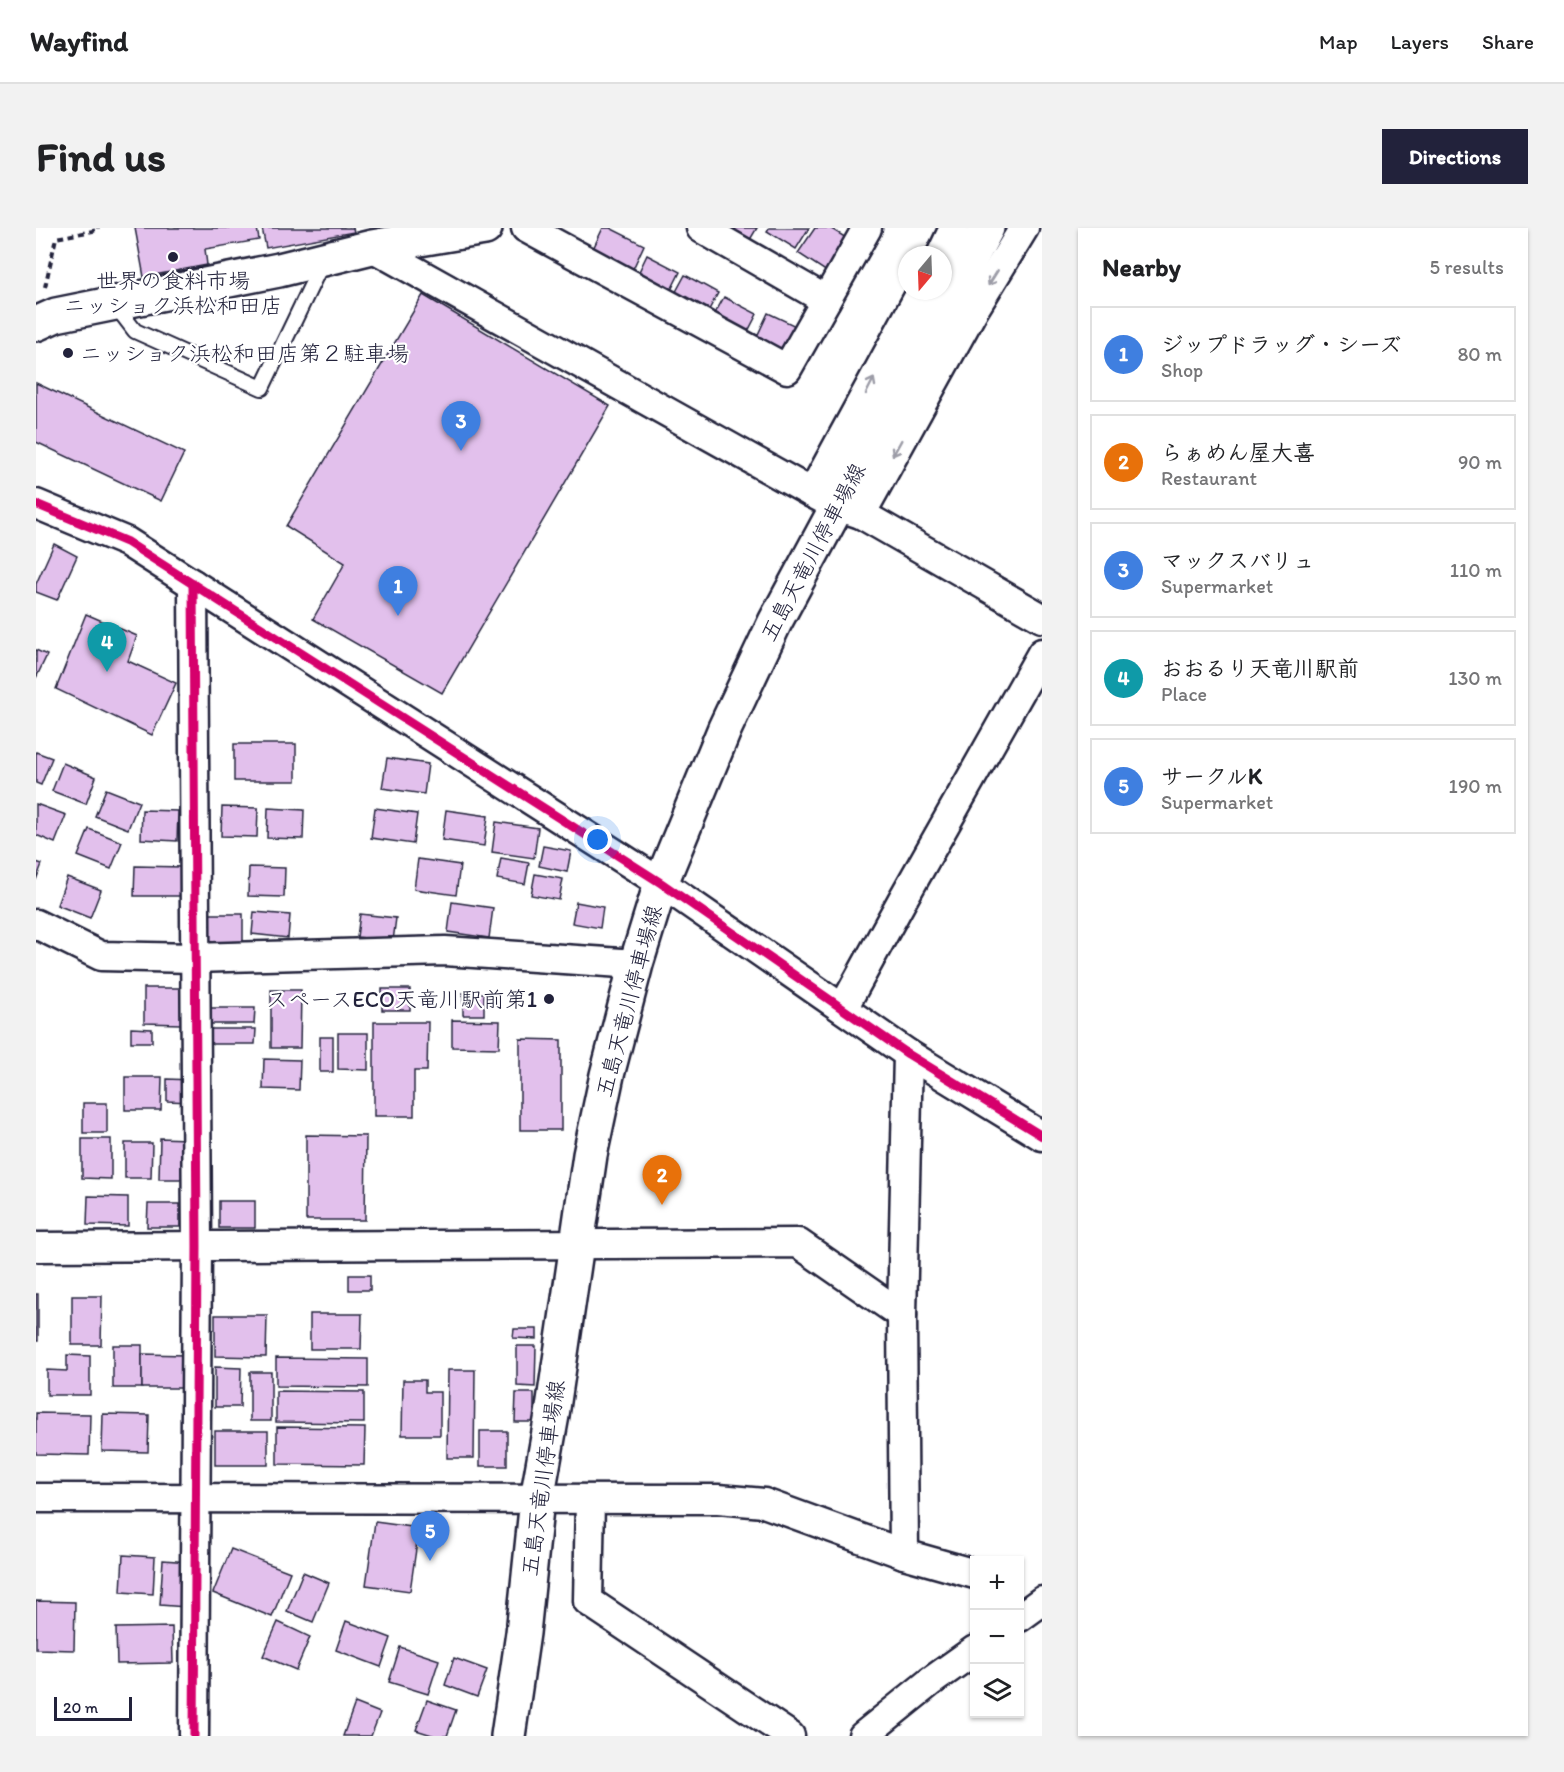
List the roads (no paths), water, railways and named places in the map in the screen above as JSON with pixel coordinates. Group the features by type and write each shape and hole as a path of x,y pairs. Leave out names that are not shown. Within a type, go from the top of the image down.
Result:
{"main road":[{"path":"40,310 56,315 279,270 372,247 485,228"},
{"name":"五島天竜川停車場線","path":"508,1736 523,1633 537,1499 552,1415 592,1144 607,1075 636,964 662,883 725,728 775,622 987,228"}],"street":[{"path":"526,228 787,369 867,228"},
{"path":"701,228 826,300"},
{"path":"945,246 954,228"},
{"path":"839,501 972,313 1024,228"},
{"path":"372,247 839,501 1042,618"},
{"path":"839,501 918,300"},
{"path":"36,504 127,542 662,883 909,1054 1042,1136"},
{"path":"193,584 197,1246 194,1736"},
{"path":"843,1008 1042,653"},
{"path":"36,924 101,956 194,958 445,951 636,964"},
{"path":"904,1554 902,1315 909,1054"},
{"path":"36,1247 798,1243 902,1315"},
{"path":"36,1498 718,1499 764,1503 904,1554 970,1573"},
{"path":"590,1500 588,1601 790,1736"},
{"path":"1024,1589 1042,1596"},
{"path":"1024,1614 1042,1601"},
{"path":"862,1736 970,1654"}],"lane":[{"path":"114,303 135,331 262,388 325,258"}],"place":[{"name":"世界の食料市場 ニッショク浜松和田店","path":"173,257"},
{"name":"ニッショク浜松和田店第２駐車場","path":"68,353"},
{"name":"マックスバリュ","path":"461,451"},
{"name":"ジップドラッグ・シーズ","path":"398,616"},
{"name":"おおるり天竜川駅前","path":"107,672"},
{"name":"スペースECO天竜川駅前第1","path":"549,999"},
{"name":"らぁめん屋大喜","path":"662,1205"},
{"name":"サークルK","path":"430,1561"}]}
